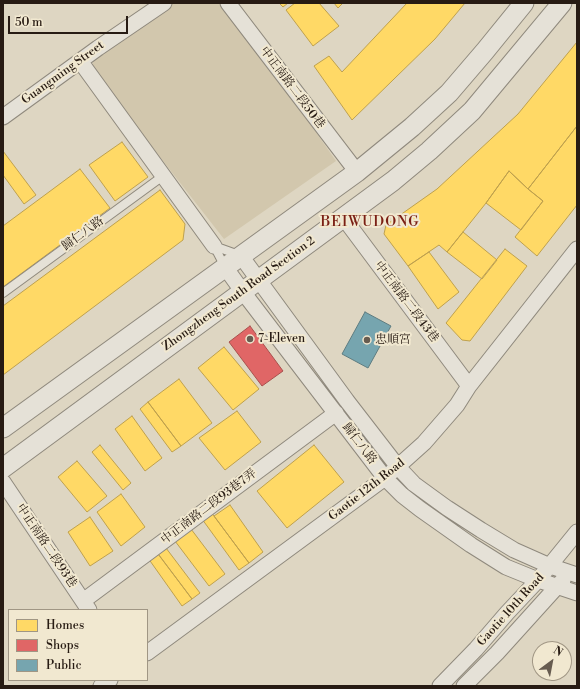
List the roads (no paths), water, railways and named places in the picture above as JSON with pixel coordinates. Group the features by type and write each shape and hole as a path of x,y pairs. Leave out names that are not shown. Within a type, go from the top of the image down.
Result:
{"street":[{"name":"Guangming Street","path":"3,117 98,48 164,3"},
{"name":"中正南路二段50巷","path":"228,3 357,172"},
{"path":"3,428 357,172 412,127 448,93 524,3"},
{"name":"Zhongzheng South Road Section 2","path":"3,468 399,176 429,151 472,111 562,3"},
{"path":"80,61 214,246"},
{"name":"中正南路二段43巷","path":"343,217 469,386"},
{"name":"Gaotie 12th Road","path":"148,652 385,478 424,443 457,405 469,386 577,249"},
{"name":"歸仁八路","path":"241,256 343,395 398,467 414,484 447,508 514,550 550,566 575,571"},
{"name":"歸仁八路","path":"225,267 385,478 402,495 471,545 506,567 557,587 577,593"},
{"name":"中正南路二段93巷7弄","path":"86,605 336,413"},
{"name":"中正南路二段93巷","path":"3,482 86,605"},
{"name":"Gaotie 10th Road","path":"440,686 476,649 538,580 577,532"},
{"name":"Gaotie 10th Road","path":"464,686 497,653 557,587 575,571"}],"lane":[{"name":"歸仁八路","path":"3,293 163,176"},
{"path":"214,246 241,256"},
{"path":"214,246 225,267"}],"place":[{"name":"7-Eleven","path":"250,339"},
{"name":"忠順宮","path":"367,340"}],"district":[{"name":"BEIWUDONG","path":"370,223"}]}
